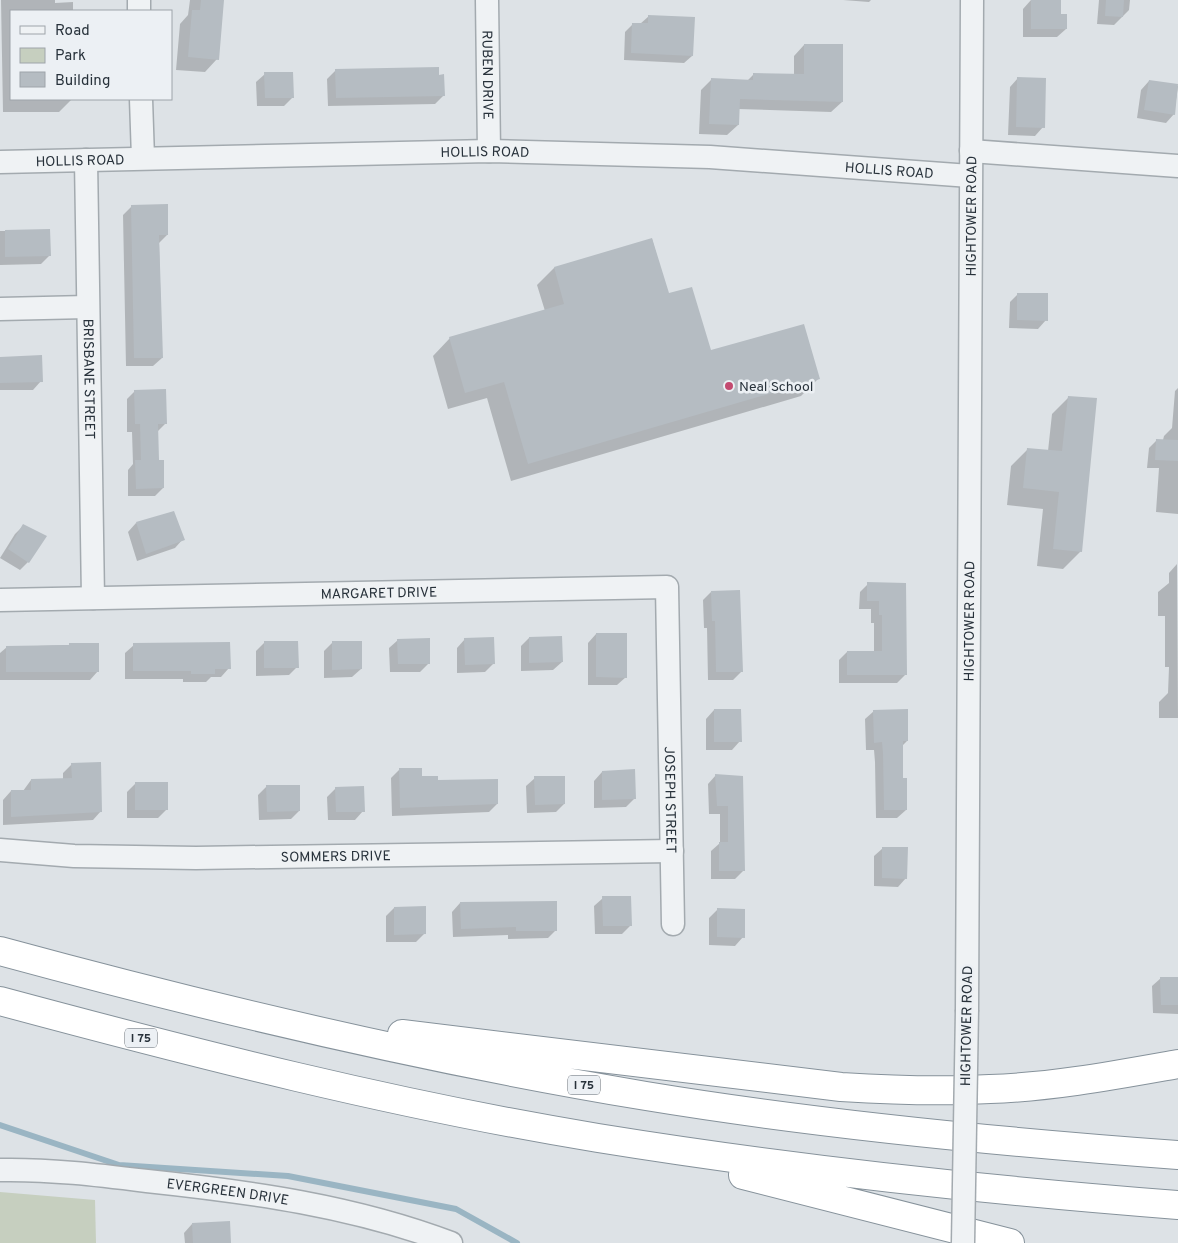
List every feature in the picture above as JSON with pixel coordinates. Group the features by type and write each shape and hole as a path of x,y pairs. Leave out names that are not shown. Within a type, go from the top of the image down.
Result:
{"highway":[{"name":"I 75","path":"0,951 269,1021 501,1070 648,1096 859,1126 1021,1144 1178,1155"},
{"name":"I 75","path":"0,1001 281,1074 408,1102 597,1138 814,1170 1085,1198 1178,1205"},
{"path":"269,1021 412,1034 841,1087 892,1090 990,1090 1090,1080 1178,1064"},
{"path":"597,1138 1010,1243"}],"street":[{"name":"RUBEN DRIVE","path":"487,0 489,151"},
{"name":"HIGHTOWER ROAD","path":"964,1243 967,1010 972,0"},
{"path":"141,100 143,158"},
{"name":"HOLLIS ROAD","path":"0,162 489,151 710,157 970,176"},
{"path":"971,151 1178,166"},
{"name":"BRISBANE STREET","path":"86,160 93,598"},
{"path":"0,309 87,307"},
{"name":"MARGARET DRIVE","path":"0,600 667,587 669,677"},
{"name":"JOSEPH STREET","path":"669,677 673,924"},
{"name":"SOMMERS DRIVE","path":"0,850 74,856 196,858 672,851"},
{"name":"EVERGREEN DRIVE","path":"0,1170 37,1169 235,1190 360,1213 451,1243"}],"green space":[{"path":"0,1192 95,1200 96,1243 0,1243"}],"building":[{"path":"201,0 224,0 219,60 188,57 192,10 200,10"},
{"path":"1031,0 1061,0 1061,14 1067,14 1067,29 1031,29"},
{"path":"1106,0 1124,0 1123,17 1105,16"},
{"path":"648,15 695,17 693,56 631,53 632,23 648,23"},
{"path":"804,44 843,44 843,102 740,99 739,125 709,124 711,78 753,80 753,73 804,74"},
{"path":"439,67 439,75 444,74 445,96 336,98 335,69"},
{"path":"264,72 293,72 294,98 265,98"},
{"path":"1017,77 1046,78 1045,128 1016,127"},
{"path":"1149,80 1178,84 1175,115 1144,110"},
{"path":"168,204 168,235 159,235 163,358 134,358 131,205"},
{"path":"50,229 51,256 5,257 5,230"},
{"path":"652,238 669,293 692,287 711,350 804,324 820,379 528,464 504,382 465,393 449,337 564,304 554,267"},
{"path":"1017,293 1048,293 1048,321 1017,320"},
{"path":"42,355 43,382 0,383 0,357"},
{"path":"166,389 167,424 158,424 159,460 164,460 164,488 136,489 135,460 141,460 140,424 135,424 134,390"},
{"path":"1068,396 1097,398 1082,552 1053,549 1059,492 1023,488 1027,448 1062,451"},
{"path":"1156,439 1178,440 1178,461 1155,460"},
{"path":"174,511 185,540 146,554 136,522"},
{"path":"23,524 47,536 29,563 8,549"},
{"path":"867,582 906,583 907,675 847,675 847,651 882,651 882,615 879,615 879,601 867,601"},
{"path":"740,590 743,672 716,672 715,621 712,621 711,591"},
{"path":"596,633 627,633 627,678 596,677"},
{"path":"562,636 563,662 529,663 529,637"},
{"path":"494,637 495,664 465,665 464,638"},
{"path":"430,638 430,664 398,664 397,639"},
{"path":"264,641 298,641 299,668 264,668"},
{"path":"332,641 362,641 362,669 332,670"},
{"path":"230,642 231,669 215,669 215,674 191,674 191,671 133,671 133,643"},
{"path":"69,643 99,643 99,672 6,672 6,646 69,645"},
{"path":"714,709 741,709 742,742 714,742"},
{"path":"908,709 908,741 903,741 903,778 907,778 907,810 884,810 882,742 874,743 873,710"},
{"path":"101,762 102,812 11,817 11,790 31,790 31,779 72,778 71,763"},
{"path":"399,768 422,768 422,776 438,776 438,780 498,779 498,804 400,808"},
{"path":"635,769 636,799 602,800 602,771"},
{"path":"715,774 743,776 745,871 719,871 719,842 728,842 728,806 717,806"},
{"path":"534,776 565,776 565,804 535,805"},
{"path":"135,782 168,782 168,810 135,810"},
{"path":"266,785 300,785 300,811 267,812"},
{"path":"364,786 365,812 336,812 335,787"},
{"path":"882,847 908,847 907,879 882,878"},
{"path":"602,896 631,896 632,926 603,926"},
{"path":"557,901 557,931 516,931 516,927 461,929 460,902"},
{"path":"426,906 426,934 394,935 394,907"},
{"path":"717,908 745,909 745,938 717,937"},
{"path":"1160,977 1178,977 1178,1005 1161,1005"},
{"path":"230,1221 231,1243 193,1243 192,1223"}],"waterway":[{"path":"0,1125 119,1165 288,1176 456,1209 517,1243"}],"place":[{"name":"Neal School","path":"729,386"}]}
